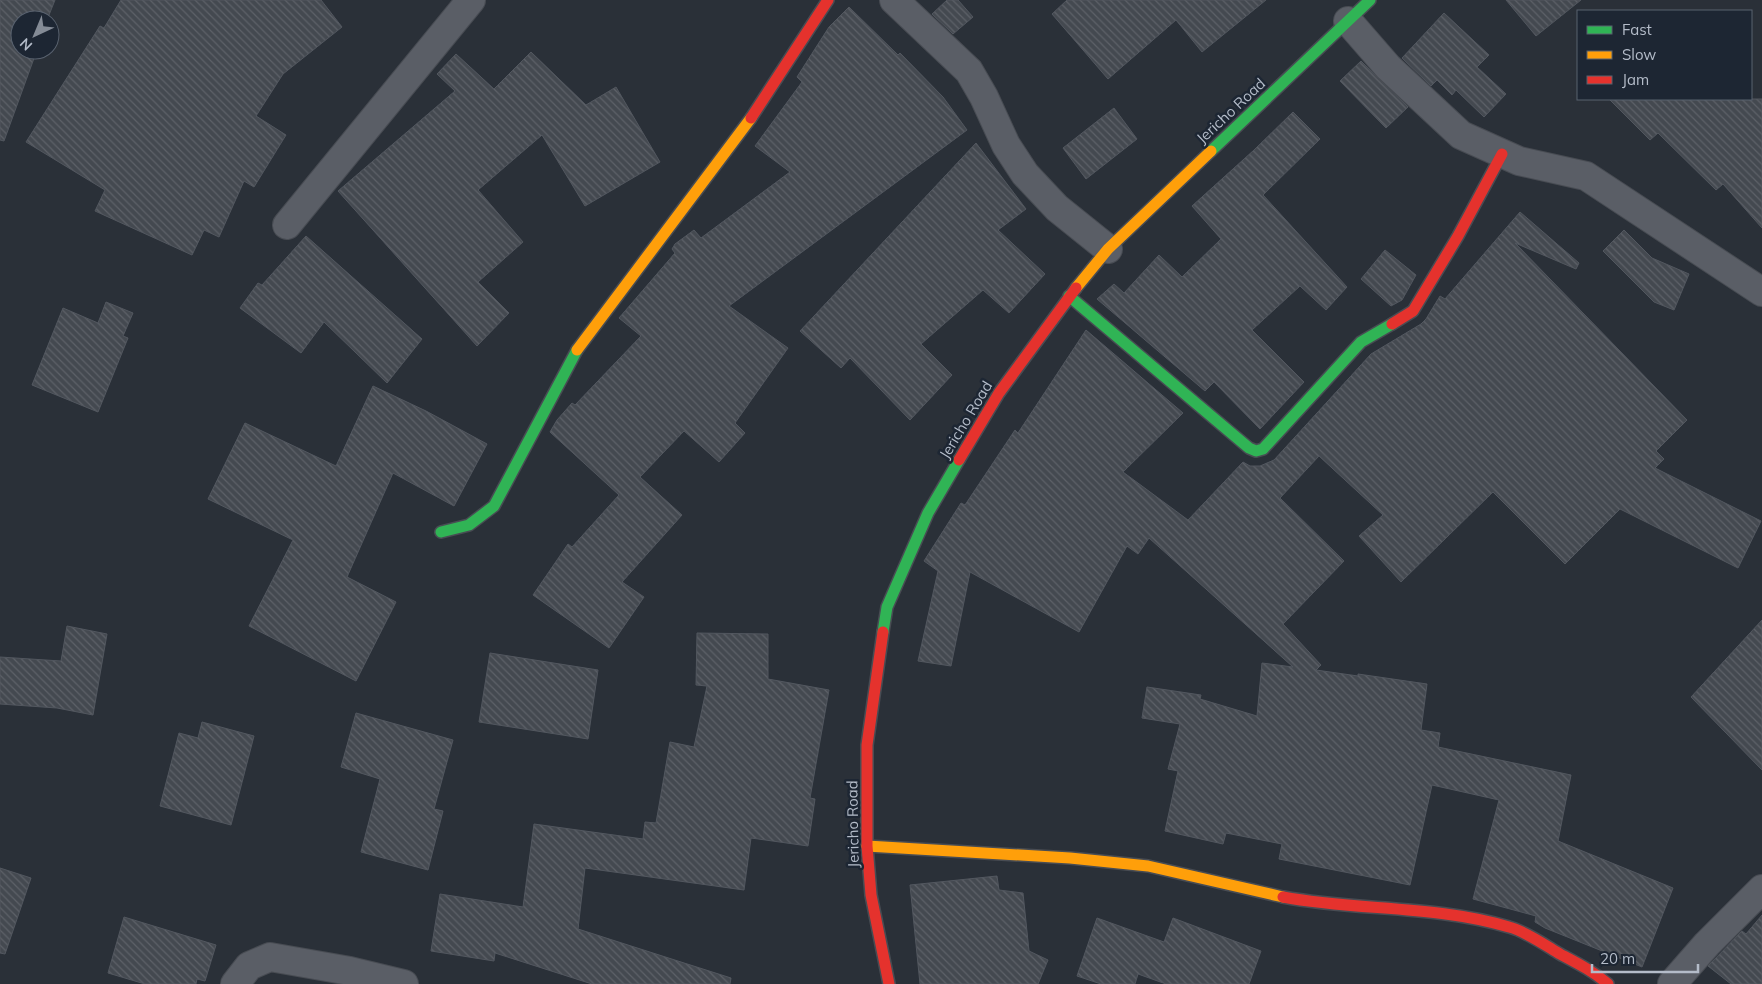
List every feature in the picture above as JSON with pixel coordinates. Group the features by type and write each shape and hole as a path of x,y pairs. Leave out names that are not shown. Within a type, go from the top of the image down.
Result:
{"street":[{"path":"287,225 471,0"},
{"path":"441,532 469,525 494,506 575,352 749,122 828,0"},
{"path":"894,0 970,70 1006,145 1025,174 1057,208 1108,249"},
{"name":"Jericho Road","path":"889,984 871,895 867,846 867,745 887,607 928,513 999,393 1069,296 1108,249 1370,0"},
{"path":"1348,22 1388,68 1461,135 1519,161 1586,176 1762,292"},
{"path":"1069,296 1248,448 1256,451 1263,449 1361,342 1413,311 1458,236 1502,154"},
{"path":"867,846 1070,858 1148,866 1314,904 1418,911 1459,916 1511,927 1596,973 1608,984"},
{"path":"1672,984 1707,944 1762,889"},
{"path":"235,984 249,966 270,957 350,971 404,984"}],"building":[{"path":"0,0 55,0 51,10 10,10 10,60 33,60 4,141 0,140"},
{"path":"121,0 321,0 342,27 283,74 256,116 286,135 254,187 244,181 219,237 204,230 192,255 95,211 105,190 26,142 100,26 104,28"},
{"path":"947,0 958,0 973,17 953,34 932,14"},
{"path":"1067,0 1266,0 1202,52 1176,20 1108,79 1052,14"},
{"path":"1506,0 1581,0 1536,36"},
{"path":"849,7 898,55 900,53 943,97 967,130 729,306 788,348 735,423 745,433 719,462 684,431 640,477 682,515 622,582 644,597 609,648 533,595 568,544 572,547 619,495 550,432 557,420 572,403 575,405 641,336 619,318 675,253 672,249 675,244 694,230 701,238 790,172 755,146 802,82 797,77 829,27"},
{"path":"1444,13 1489,55 1477,67 1506,94 1484,117 1456,90 1452,95 1437,80 1431,86 1402,58"},
{"path":"531,52 586,105 616,87 660,162 585,206 542,135 478,190 523,242 478,282 509,313 477,346 338,191 455,91 437,74 456,54 494,89"},
{"path":"1361,61 1408,107 1386,128 1340,81"},
{"path":"1762,99 1762,228 1723,184 1716,190 1658,133 1650,140 1610,100"},
{"path":"1114,108 1137,139 1086,179 1063,148"},
{"path":"1293,112 1320,139 1263,195 1347,287 1326,310 1300,286 1252,330 1304,382 1260,429 1214,382 1205,391 1097,299 1114,284 1124,293 1159,255 1182,277 1221,239 1192,206"},
{"path":"976,143 1026,209 998,230 1045,274 1009,313 983,290 921,344 952,375 910,420 850,358 841,368 800,331"},
{"path":"1520,212 1579,263 1576,269 1515,243 1687,420 1656,451 1664,459 1655,468 1761,521 1738,568 1620,509 1565,564 1493,492 1401,582 1359,536 1383,515 1319,456 1280,498 1344,561 1283,624 1321,665 1316,670 1427,684 1421,730 1440,733 1438,747 1571,775 1558,841 1673,888 1642,967 1545,928 1535,922 1536,916 1473,899 1499,800 1432,785 1410,885 1279,859 1282,844 1226,833 1223,844 1165,831 1178,771 1168,769 1180,724 1142,718 1147,687 1201,695 1200,699 1257,716 1262,663 1293,667 1149,538 1138,554 1127,546 1079,632 970,572 951,666 918,661 938,571 924,561 961,503 965,505 1015,430 1018,433 1086,330 1183,413 1123,472 1188,520 1243,462 1250,466 1260,466 1274,460 1371,354 1421,324 1440,296 1445,299"},
{"path":"1624,230 1652,258 1689,274 1674,310 1654,302 1603,251"},
{"path":"306,236 422,339 387,383 324,322 301,353 240,308 258,283 262,285"},
{"path":"1385,250 1416,275 1402,300 1391,306 1361,279"},
{"path":"106,302 133,313 123,336 128,338 98,412 32,385 63,308 98,323"},
{"path":"373,386 426,411 487,444 454,506 393,473 347,577 396,602 356,681 249,626 293,540 208,499 245,423 336,466"},
{"path":"1762,620 1762,770 1691,697"},
{"path":"67,626 107,634 93,715 57,708 0,704 0,657 61,661"},
{"path":"697,633 768,634 768,679 829,690 810,798 815,799 808,846 751,838 744,890 585,868 578,929 731,978 730,984 592,984 495,953 494,961 431,951 440,894 523,907 534,824 643,839 645,822 656,823 670,742 694,747 707,686 696,685"},
{"path":"490,653 598,670 588,739 479,722"},
{"path":"356,713 453,740 434,809 443,811 428,870 361,852 380,779 341,767"},
{"path":"202,722 254,736 231,825 160,806 179,733 198,738"},
{"path":"0,868 31,878 5,954 0,953"},
{"path":"997,876 999,890 1023,893 1029,951 1048,960 1038,984 920,984 910,885"},
{"path":"1762,915 1762,984 1731,984 1708,966 1742,931 1746,934"},
{"path":"124,917 216,945 205,981 197,979 196,984 145,984 108,973"},
{"path":"1097,918 1164,942 1173,918 1261,951 1249,984 1166,984 1138,974 1135,984 1101,984 1077,976"}],"traffic: fast":[{"path":"1211,151 1370,0"},
{"path":"1069,296 1249,448 1256,451 1263,449 1361,342 1392,324"},
{"path":"441,532 469,525 494,506 577,350"},
{"path":"883,632 887,607 928,513 959,460"}],"traffic: slow":[{"path":"577,350 751,118"},
{"path":"1076,288 1108,249 1211,151"},
{"path":"867,846 1070,858 1148,866 1283,897"}],"traffic: jam":[{"path":"751,118 828,0"},
{"path":"1392,324 1413,311 1458,236 1502,154"},
{"path":"959,460 999,393 1076,288"},
{"path":"883,632 867,745 867,846 871,895 889,984"},
{"path":"1283,897 1453,915 1509,927 1522,932 1579,964 1608,984"}]}
